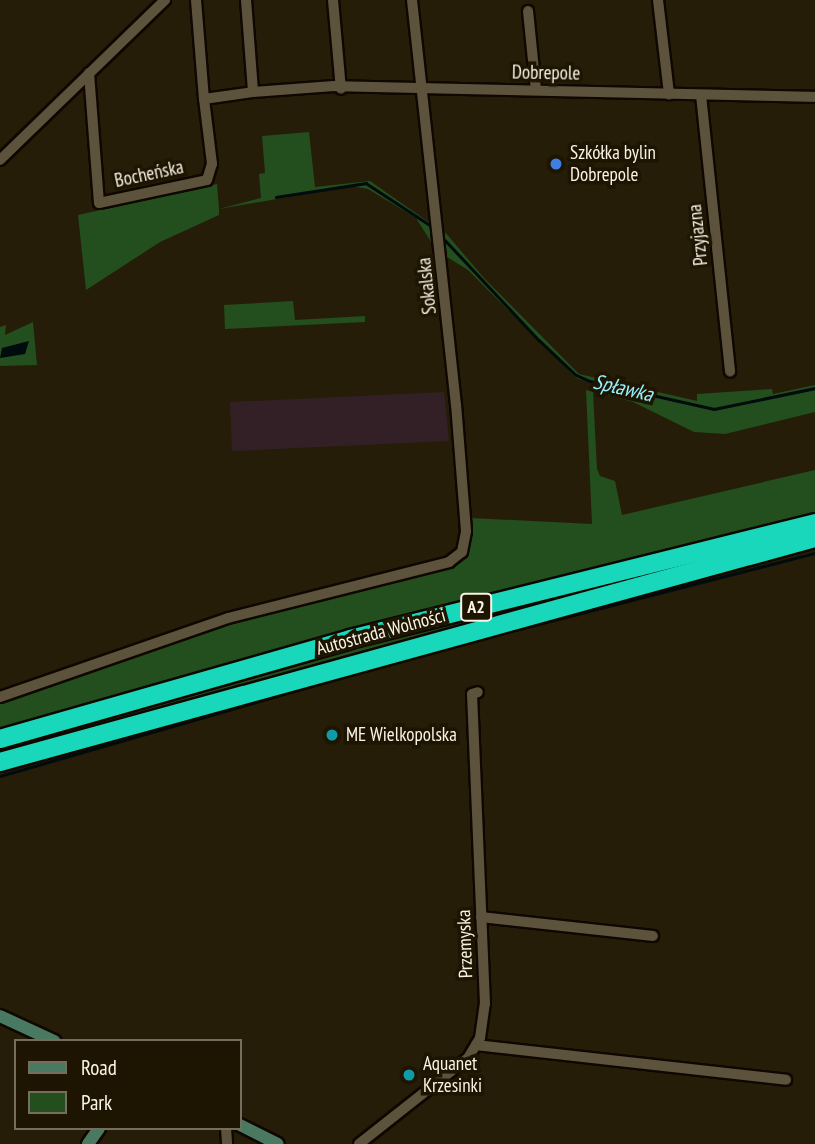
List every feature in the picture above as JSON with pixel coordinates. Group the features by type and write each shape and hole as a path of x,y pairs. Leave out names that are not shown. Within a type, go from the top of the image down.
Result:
{"highway":[{"name":"Autostrada Wolności","path":"0,739 371,634 815,523"},
{"name":"Autostrada Wolności","path":"0,763 815,538"}],"street":[{"path":"0,160 165,0"},
{"name":"Bocheńska","path":"89,73 99,203 207,180 212,164 196,0"},
{"path":"246,0 253,92"},
{"path":"333,0 341,89"},
{"name":"Sokalska","path":"0,697 228,618 449,562 465,543 466,521 412,0"},
{"path":"658,0 669,94"},
{"path":"528,11 536,90"},
{"path":"204,99 253,92 341,89 416,91 422,88"},
{"name":"Dobrepole","path":"422,88 815,97"},
{"name":"Przyjazna","path":"701,94 730,371"},
{"name":"Przemyska","path":"359,1144 454,1070 476,1045 485,1004 472,694 478,692"},
{"path":"481,917 653,936"},
{"path":"0,1016 50,1039"},
{"path":"476,1045 786,1080"},
{"path":"242,1126 278,1144"}],"shaded area":[{"path":"29,341 25,354 0,358 2,348"},
{"path":"444,392 449,441 232,451 230,402"}],"green space":[{"path":"309,132 315,187 370,181 434,226 435,248 416,218 368,189 352,186 219,209 261,198 259,174 265,173 262,136"},
{"path":"217,184 219,215 160,242 86,290 78,215"},
{"path":"444,231 484,278 579,374 697,401 697,394 772,389 773,394 815,385 815,412 725,434 694,432 633,402 608,395 607,388 576,378 468,270 447,257"},
{"path":"293,301 295,320 365,316 365,322 225,329 224,305"},
{"path":"33,322 37,365 0,366 0,327 6,325 5,335"},
{"path":"586,390 593,392 597,469 600,476 615,481 622,515 815,470 815,514 369,626 0,728 0,702 194,634 440,568 469,537 470,518 592,524"},
{"path":"700,557 698,562 0,757 0,744 243,673"}],"waterway":[{"name":"Spławka","path":"276,197 366,183 433,227"},
{"name":"Spławka","path":"445,240 539,340 576,375 590,381 714,409 815,388"},
{"path":"515,630 815,553"},
{"path":"0,776 340,678"}],"place":[{"name":"Szkółka bylin Dobrepole","path":"556,164"},
{"name":"ME Wielkopolska","path":"332,735"},
{"name":"Aquanet Krzesinki","path":"409,1075"}]}
